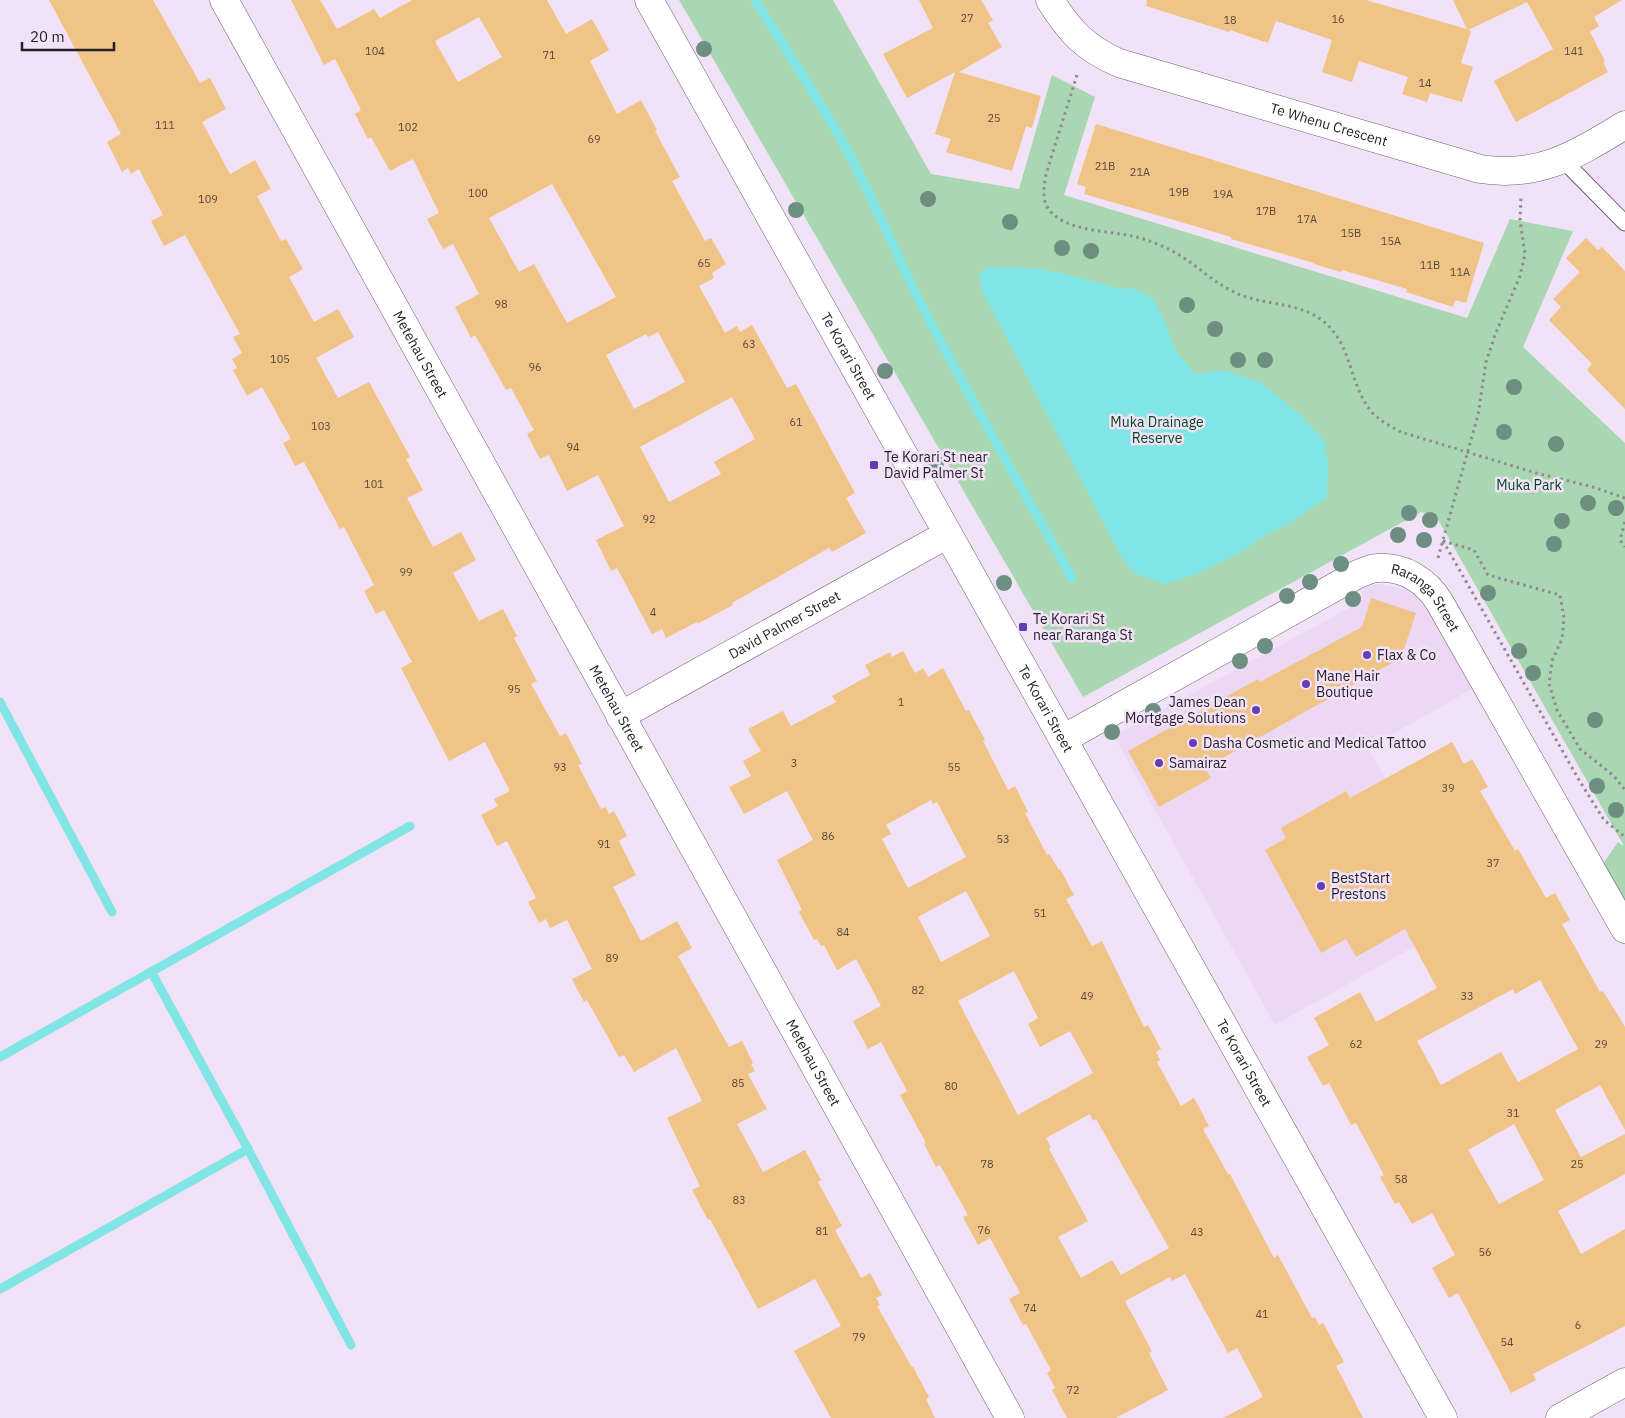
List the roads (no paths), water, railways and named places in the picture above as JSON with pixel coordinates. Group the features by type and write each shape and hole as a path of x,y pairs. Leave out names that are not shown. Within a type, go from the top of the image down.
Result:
{"street":[{"name":"Metehau Street","path":"224,0 1010,1418"},
{"name":"Te Korari Street","path":"649,0 1443,1418"},
{"name":"Te Whenu Crescent","path":"1050,0 1070,28 1086,45 1098,54 1119,63 1480,169 1501,172 1541,168 1592,145 1625,125"},
{"name":"David Palmer Street","path":"620,716 948,534"},
{"name":"Raranga Street","path":"1063,739 1358,574 1377,568 1407,573 1419,579 1430,588 1449,618 1625,929"},
{"path":"1560,1418 1625,1382"}],"lane":[{"path":"1562,159 1625,222"}],"waterway":[{"path":"755,0 810,86 841,139 938,337 1072,578"},
{"path":"0,702 112,912"},
{"path":"0,1057 410,826"},
{"path":"152,973 248,1149 351,1345"},
{"path":"0,1289 248,1149"}],"place":[{"name":"Te Korari St near David Palmer St","path":"874,465"},
{"name":"Te Korari St near Raranga St","path":"1023,627"},
{"name":"Flax & Co","path":"1367,655"},
{"name":"Mane Hair Boutique","path":"1306,684"},
{"name":"James Dean Mortgage Solutions","path":"1256,710"},
{"name":"Dasha Cosmetic and Medical Tattoo","path":"1193,743"},
{"name":"Samairaz","path":"1159,763"},
{"name":"BestStart Prestons","path":"1321,886"}],"park label":[{"name":"Muka Drainage Reserve","path":"1157,430"},
{"name":"Muka Park","path":"1529,485"}]}
